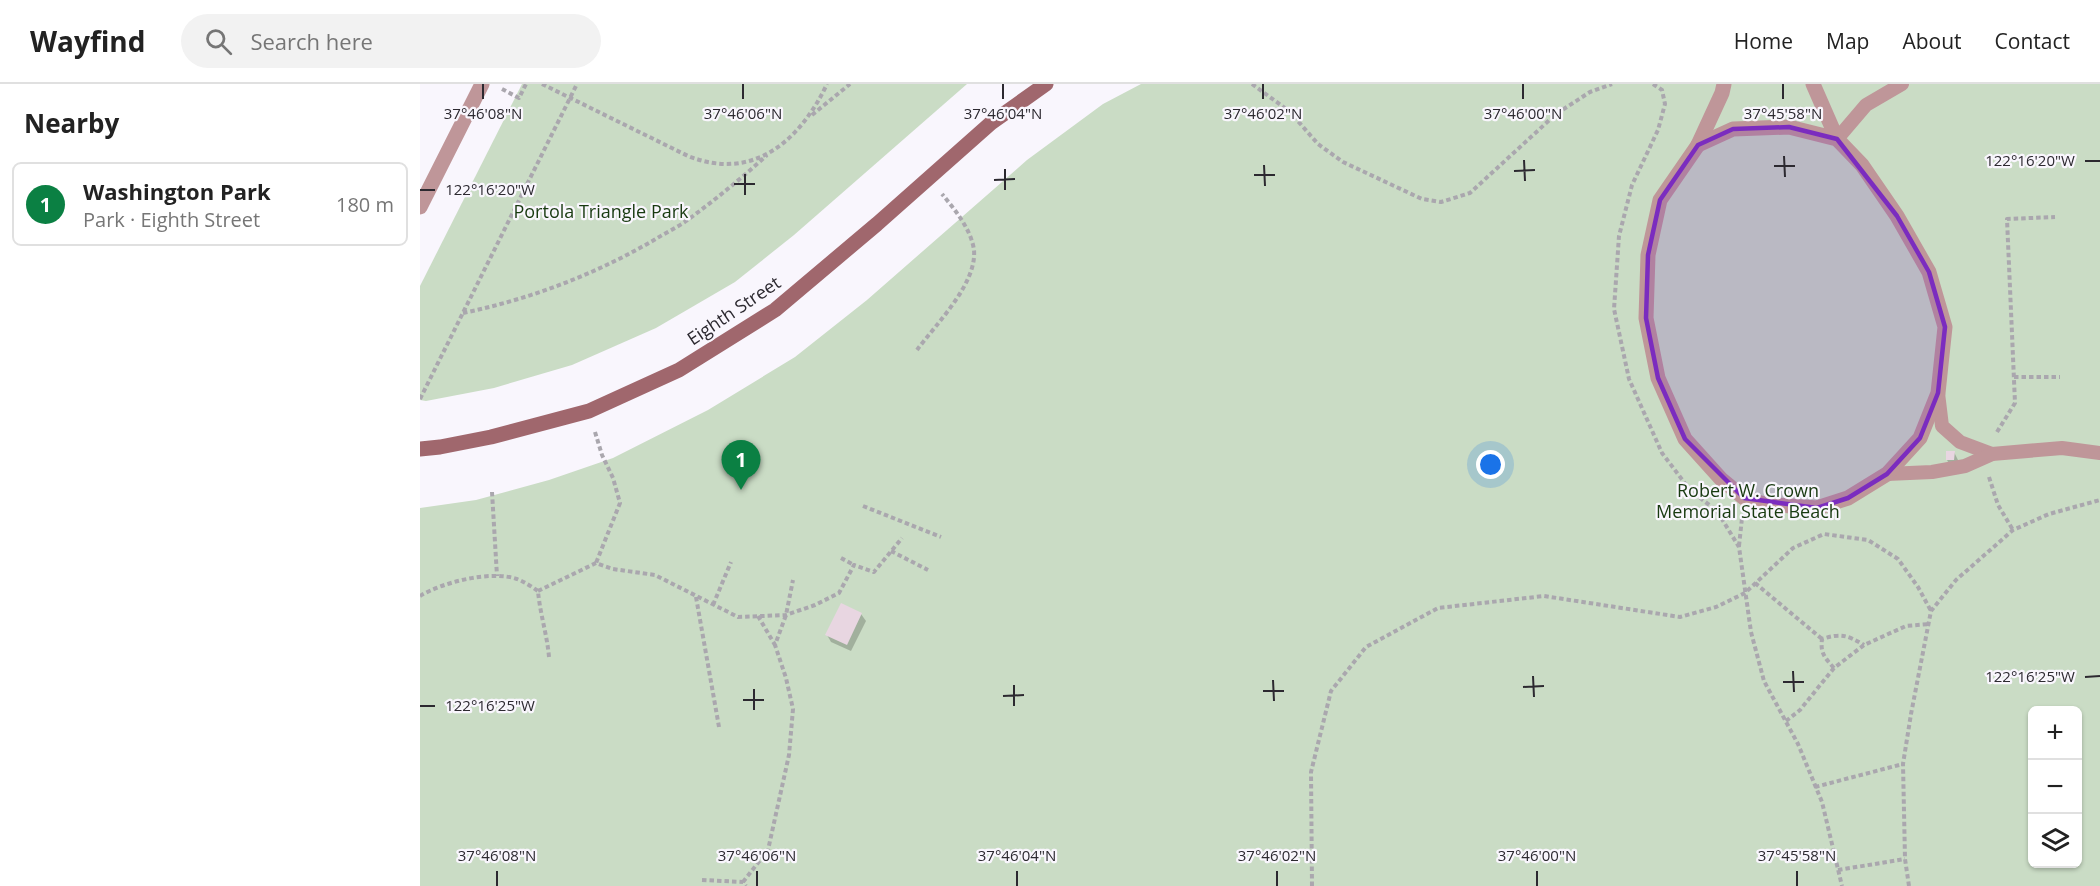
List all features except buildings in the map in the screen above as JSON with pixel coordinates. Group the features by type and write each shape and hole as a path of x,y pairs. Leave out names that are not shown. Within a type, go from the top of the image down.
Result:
{"main road":[{"name":"Eighth Street","path":"420,449 491,437 589,411 680,370 775,310 991,123 1046,84"}],"street":[{"path":"420,207 482,84"},
{"path":"1724,84 1698,145 1660,200 1648,255 1646,318 1658,378 1685,439 1721,479 1744,498 1764,504 1817,508 1848,498 1887,474 1920,438 1938,393 1945,327 1929,272 1897,216 1862,165 1837,139 1812,84"},
{"path":"1698,145 1733,129 1789,127 1837,139"}],"lane":[{"path":"1837,139 1866,105 1902,84"},
{"path":"1938,393 1942,426 1960,442 1992,454"},
{"path":"1887,474 1932,472 1965,466 1992,454 2062,448 2100,453"}],"path":[{"path":"519,98 526,84"},
{"path":"542,84 706,163 726,165 767,156"},
{"path":"420,399 577,84"},
{"path":"809,117 827,84"},
{"path":"462,314 544,291 587,274 636,250 687,220 791,136 809,117 850,84"},
{"path":"1252,84 1289,111 1318,144 1343,162 1422,199 1441,202 1470,193 1556,114 1590,92 1612,84"},
{"path":"917,350 966,283 972,270 974,250 959,216 930,177"},
{"path":"1995,435 2015,403 2007,219 2055,217"},
{"path":"2014,377 2060,377"},
{"path":"538,591 596,563 620,503 589,411"},
{"path":"1989,470 1990,483 1998,506 2013,530"},
{"path":"492,492 497,576"},
{"path":"1909,886 1905,859 1904,764 1931,611 1956,580 2013,530 2049,514 2100,500"},
{"path":"863,506 941,537"},
{"path":"1312,886 1311,772 1331,691 1366,646 1438,609 1544,596 1680,617 1716,607 1745,593 1793,548 1824,534 1868,540 1898,559 1918,587 1931,611"},
{"path":"841,558 874,572 902,538"},
{"path":"891,551 928,570"},
{"path":"712,605 730,562"},
{"path":"596,563 613,569 655,575 738,617 786,615 815,605 839,592 854,565"},
{"path":"420,596 450,584 483,576 518,579 538,591"},
{"path":"775,645 786,615 793,580"},
{"path":"1755,582 1822,639"},
{"path":"538,591 540,613 548,639 549,657"},
{"path":"696,597 719,726"},
{"path":"702,880 744,884 768,850 789,755 793,709 786,678 775,645 757,615"},
{"path":"1786,721 1800,710 1834,668 1864,645 1906,626 1929,624"},
{"path":"1822,639 1836,635 1850,637 1864,645"},
{"path":"1822,639 1820,648 1823,657 1834,668"},
{"path":"1815,787 1904,764"},
{"path":"1838,870 1905,859"}],"highlighted area":[{"path":"1789,127 1837,139 1897,216 1929,272 1945,327 1938,393 1920,438 1887,474 1848,498 1817,508 1744,498 1685,439 1658,378 1646,318 1648,255 1660,200 1698,145 1733,129"}],"green space":[{"name":"Portola Triangle Park","path":"522,84 967,84 794,235 735,282 656,328 572,365 494,388 426,401 420,400 420,286"},
{"name":"Robert W. Crown Memorial State Beach","path":"1141,84 2100,84 2100,886 420,886 420,508 476,500 549,480 613,458 708,410 795,357 867,300 1027,160 1103,104"}],"place":[{"name":"Washington Park","path":"741,490"}]}
